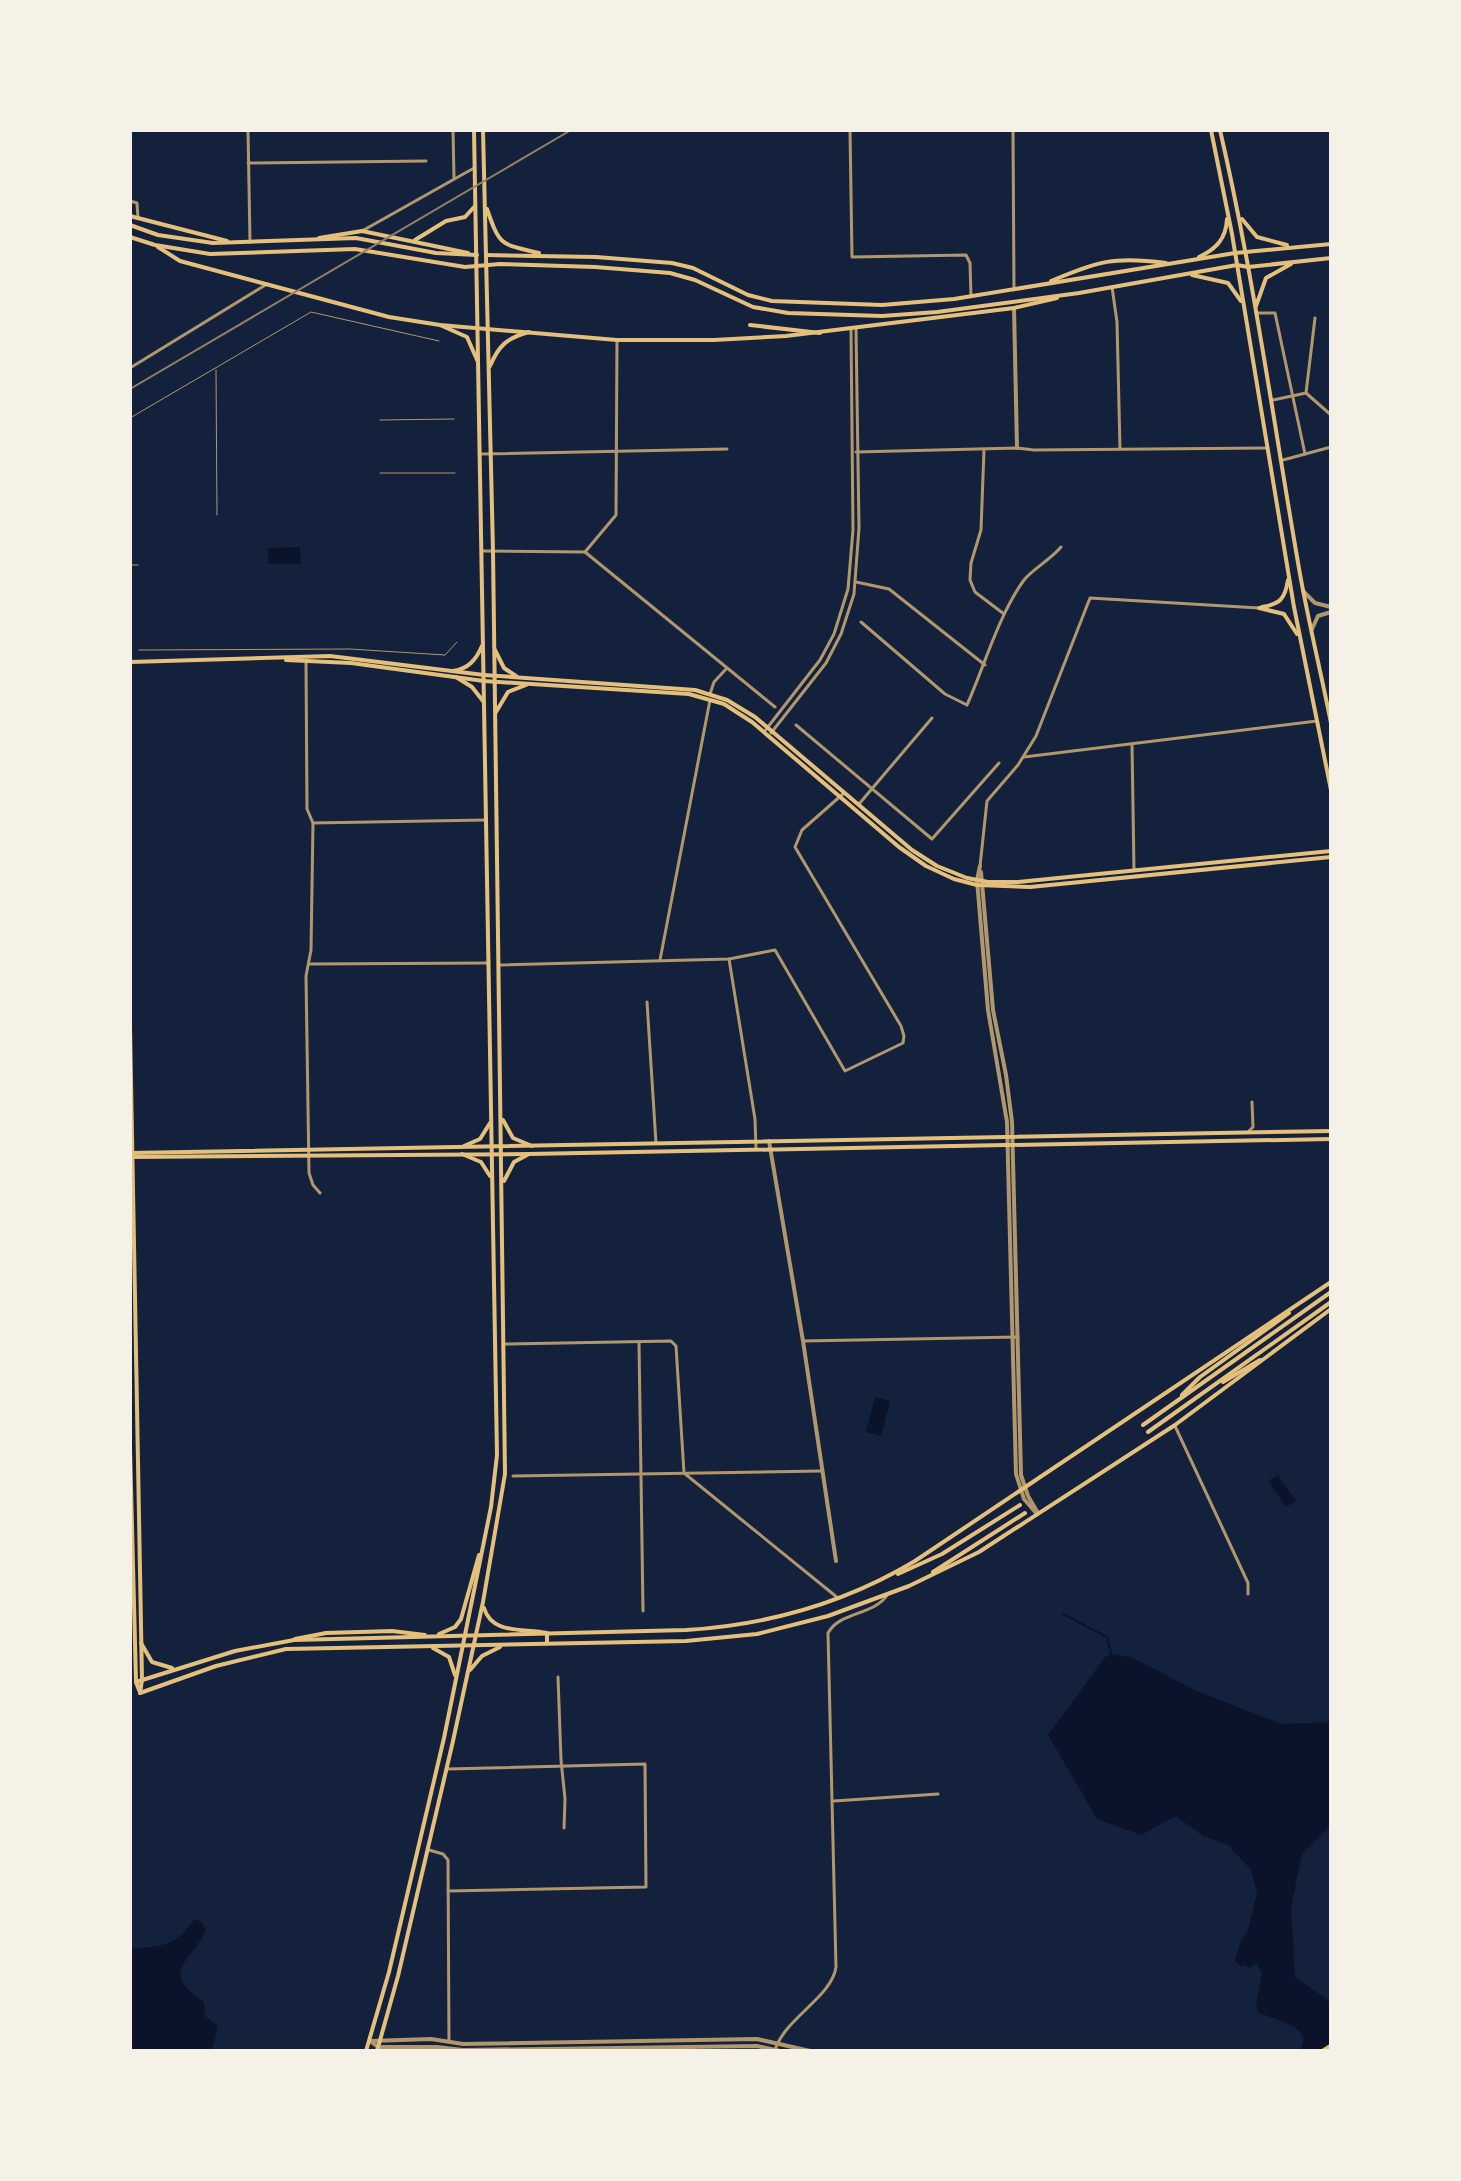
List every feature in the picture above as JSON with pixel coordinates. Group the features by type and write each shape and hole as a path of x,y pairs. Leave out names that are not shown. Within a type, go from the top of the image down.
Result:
{"highway":[{"path":"1323,2051 1331,2046"}],"main road":[{"path":"474,130 482,454 484,709"},
{"path":"378,2049 447,1769 483,1602 505,1474 493,551 483,130"},
{"path":"1211,130 1227,205 1288,575 1331,790"},
{"path":"1220,130 1239,213 1303,591 1331,723"},
{"path":"414,240 446,221 465,217 476,204"},
{"path":"485,204 500,240 509,246 549,255"},
{"path":"1193,260 1210,252 1223,239 1228,224 1227,205"},
{"path":"1239,213 1244,224 1257,237 1274,244 1297,247"},
{"path":"130,216 237,244"},
{"path":"130,225 186,240 237,244 365,239 436,253 549,255 679,264 748,295 780,303 882,305 1014,290 1246,251 1331,244"},
{"path":"309,240 362,231 477,255"},
{"path":"130,237 155,245 223,254 355,249 435,264 595,267 670,273 695,280 753,307 788,313 919,314 1079,293"},
{"path":"155,245 180,261 366,312 440,325 617,340 714,340 853,330 1014,308 1079,293 1237,265 1248,267 1331,258"},
{"path":"1042,285 1094,263 1128,258 1173,264"},
{"path":"1256,311 1266,278 1284,266 1301,261"},
{"path":"1186,274 1228,283 1244,309"},
{"path":"440,325 467,337 473,345 480,368"},
{"path":"750,325 820,333"},
{"path":"489,368 504,343 529,332"},
{"path":"1259,608 1274,605 1283,598 1288,575"},
{"path":"1259,608 1284,614 1300,640"},
{"path":"485,638 493,641 504,668 522,678"},
{"path":"454,674 472,664 485,638"},
{"path":"130,662 353,658 531,684 710,697"},
{"path":"366,2051 389,1972 455,1687 485,1537 497,1455 485,720 482,698 454,674"},
{"path":"494,679 671,687 737,705 918,861 944,875 979,883 1030,887 1331,854"},
{"path":"495,719 504,696 518,687 531,684"},
{"path":"485,720 495,719"},
{"path":"842,795 921,856 979,883 1331,854"},
{"path":"130,1026 141,1643 139,1681"},
{"path":"502,1112 506,1128 513,1138 532,1146"},
{"path":"464,1146 480,1139 490,1124 492,1113"},
{"path":"131,1155 309,1149 1331,1131"},
{"path":"131,1155 562,1154 1331,1139"},
{"path":"561,1145 562,1154"},
{"path":"462,1154 484,1165 493,1184"},
{"path":"502,1187 511,1165 529,1154"},
{"path":"884,1580 1331,1282"},
{"path":"1143,1425 1331,1292"},
{"path":"1173,1404 1200,1377 1303,1301"},
{"path":"1148,1432 1331,1302"},
{"path":"130,1448 140,1693 191,1673 264,1653 307,1648 725,1638 790,1626 888,1594 979,1552 1175,1425 1331,1309"},
{"path":"1197,1397 1283,1346"},
{"path":"139,1681 255,1646 294,1640 723,1628 788,1615 884,1580 942,1554 1020,1505"},
{"path":"909,1586 1025,1513"},
{"path":"431,1637 451,1630 461,1619 485,1537"},
{"path":"483,1602 487,1618 498,1627 547,1633"},
{"path":"547,1633 547,1644"},
{"path":"141,1643 155,1664 179,1667"},
{"path":"467,1676 482,1656 510,1644"},
{"path":"426,1646 441,1650 449,1657 454,1666 455,1687"}],"street":[{"path":"248,130 250,243"},
{"path":"453,130 454,180"},
{"path":"850,130 852,257 966,255 970,263 971,296"},
{"path":"1013,130 1014,290"},
{"path":"248,163 426,161"},
{"path":"362,231 475,168"},
{"path":"130,201 137,203 138,218"},
{"path":"130,368 267,284"},
{"path":"1112,287 1117,322 1120,449"},
{"path":"1014,308 1017,448"},
{"path":"1256,311 1275,313 1305,454"},
{"path":"1306,393 1315,318"},
{"path":"768,732 820,660 834,634 845,602 853,547 853,330"},
{"path":"768,732 819,673 833,650 846,621 856,582 858,452 853,330"},
{"path":"585,552 616,515 617,340"},
{"path":"1273,400 1306,393"},
{"path":"1306,393 1331,415"},
{"path":"1283,460 1331,447"},
{"path":"852,452 1017,448 1267,448"},
{"path":"482,454 727,449"},
{"path":"984,450 981,530 971,563 970,580 975,592 1005,614"},
{"path":"861,622 945,694 967,705 1005,614 1024,580 1047,563 1061,547"},
{"path":"483,551 585,552 775,707"},
{"path":"856,582 889,589 985,666"},
{"path":"1303,591 1315,603 1331,610"},
{"path":"1038,1515 1022,1490 1010,1137 988,1010 979,883 984,813 987,801 1024,757 1041,725 1090,598 1259,608"},
{"path":"1312,631 1318,616 1331,610"},
{"path":"306,659 307,809 313,823 309,964 306,976 309,1156 310,1179 320,1193"},
{"path":"660,960 710,697 714,682 727,668"},
{"path":"858,805 932,718"},
{"path":"1024,757 1317,721"},
{"path":"796,725 932,839 999,763"},
{"path":"1132,744 1134,870"},
{"path":"499,965 729,959 775,950 845,1071 903,1043 901,1026 795,847 802,830 842,795"},
{"path":"313,823 487,820"},
{"path":"729,959 755,1119 756,1149"},
{"path":"309,964 490,963"},
{"path":"647,1002 656,1143"},
{"path":"1252,1102 1253,1127 1259,1133"},
{"path":"1247,1133 1253,1127"},
{"path":"769,1141 836,1561"},
{"path":"803,1341 1015,1337"},
{"path":"505,1344 671,1341 676,1346 684,1473 838,1598"},
{"path":"639,1342 643,1611"},
{"path":"1175,1425 1248,1583 1248,1594"},
{"path":"513,1476 823,1471"},
{"path":"777,2048 786,2030 836,1972 828,1633 838,1622 882,1603 888,1594"},
{"path":"558,1677 564,1828"},
{"path":"447,1769 645,1764 646,1887 448,1891"},
{"path":"832,1802 938,1794"},
{"path":"428,1850 446,1857 449,2041"},
{"path":"370,2041 438,2039 463,2044 757,2039 777,2048"},
{"path":"370,2041 378,2049 757,2046 810,2051"}],"lane":[{"path":"130,418 311,312 439,341"},
{"path":"216,368 217,515"},
{"path":"380,420 454,419"},
{"path":"380,473 455,473"},
{"path":"130,565 138,565"},
{"path":"139,650 350,649 445,655 457,642"}],"water":[{"path":"300,547 301,564 268,564 268,548"},
{"path":"875,1397 890,1401 881,1436 866,1432"},
{"path":"1278,1475 1296,1501 1286,1507 1268,1481"},
{"path":"1111,1654 1131,1657 1199,1692 1282,1724 1331,1722 1331,1825 1302,1854 1291,1908 1295,1977 1331,2002 1331,2051 1301,2051 1303,2038 1297,2029 1258,2013 1256,2005 1262,1972 1256,1963 1250,1968 1241,1967 1235,1961 1240,1942 1248,1930 1257,1893 1251,1870 1228,1845 1203,1836 1176,1816 1141,1835 1097,1819 1048,1735 1105,1657"},
{"path":"194,1919 202,1922 206,1930 180,1974 190,1991 204,2002 205,2016 218,2026 212,2051 130,2051 130,1949 174,1940"}],"waterway":[{"path":"1063,1614 1107,1637 1111,1654"}],"railway":[{"path":"130,389 571,130"}]}
